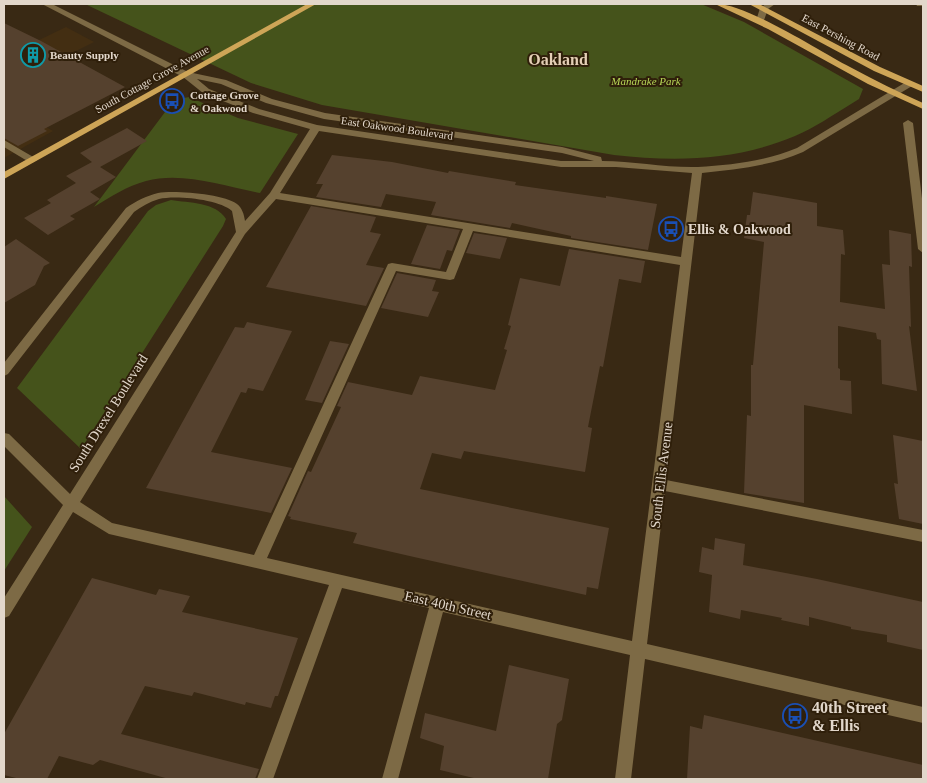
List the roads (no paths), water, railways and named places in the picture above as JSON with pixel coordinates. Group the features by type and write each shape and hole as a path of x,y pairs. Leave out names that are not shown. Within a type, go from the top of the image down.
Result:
{"main road":[{"name":"South Cottage Grove Avenue","path":"6,172 32,160 312,4"},
{"name":"East Pershing Road","path":"719,4 760,22 894,94"},
{"name":"East Pershing Road","path":"753,4 767,6 909,84"},
{"path":"909,84 923,89"},
{"path":"894,94 923,106"}],"street":[{"name":"East Oakwood Boulevard","path":"46,4 186,75 206,91 256,111 316,128 561,164 616,164 697,170 753,164 786,156 808,146 909,84"},
{"path":"760,22 767,6"},
{"name":"East Oakwood Boulevard","path":"186,75 223,82 269,101 324,116 562,150 616,164"},
{"path":"908,123 923,249"},
{"name":"South Drexel Boulevard","path":"4,611 240,232 274,194 316,128"},
{"path":"4,143 32,160"},
{"name":"South Ellis Avenue","path":"623,779 697,170"},
{"path":"4,371 130,210 141,202 157,196 176,193 225,202 235,207 239,216 240,232"},
{"path":"274,194 686,262"},
{"path":"258,562 392,267 450,276 469,226"},
{"name":"East 40th Street","path":"4,438 70,503 109,528 639,648 923,715"},
{"path":"660,484 923,536"},
{"path":"265,779 338,580"},
{"path":"390,779 438,603"}],"place":[{"name":"Beauty Supply","path":"33,55"},
{"name":"Cottage Grove & Oakwood","path":"172,101"},
{"name":"Ellis & Oakwood","path":"671,229"},
{"name":"40th Street & Ellis","path":"795,716"}],"district":[{"name":"Oakland","path":"558,59"}],"park label":[{"name":"Mandrake Park","path":"646,81"}]}
